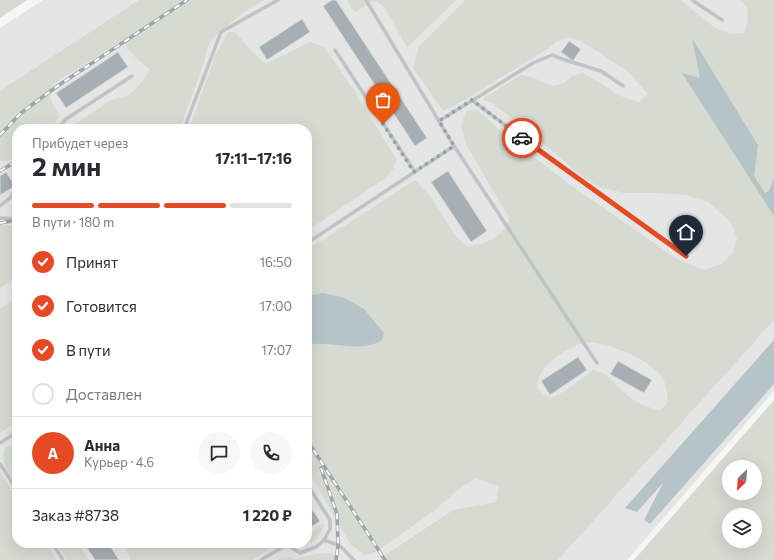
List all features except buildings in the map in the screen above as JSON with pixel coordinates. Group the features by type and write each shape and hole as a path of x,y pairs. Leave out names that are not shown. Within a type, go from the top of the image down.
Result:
{"lane":[{"path":"186,124 221,32 278,0"},
{"path":"366,0 454,146 597,363"},
{"path":"692,0 722,20"},
{"path":"336,50 414,172"},
{"path":"439,121 533,63 552,55 601,71 623,86"},
{"path":"62,124 66,119 132,76"},
{"path":"472,100 528,143 686,256"},
{"path":"312,239 454,146"},
{"path":"0,206 12,195"},
{"path":"0,218 12,219"},
{"path":"0,443 12,435"},
{"path":"0,464 12,482"},
{"path":"292,548 300,553 316,547 324,540 330,529 330,520 312,492"},
{"path":"324,540 340,546 352,559"},
{"path":"55,548 63,560"},
{"path":"261,560 279,548"}],"shaded area":[{"path":"0,0 27,0 0,18"},
{"path":"43,0 774,0 774,391 627,560 0,560 0,28"},
{"path":"139,0 264,0 244,12 213,38 208,46 204,62 182,124 75,124 111,100 124,97 133,92 150,70 135,57 123,43 117,44 53,84 50,97 60,116 54,124 12,124 12,160 0,161 0,91"},
{"path":"347,0 456,0 407,48 386,9 378,2 371,2 355,12 350,7"},
{"path":"465,0 681,0 715,28 731,34 744,33 748,20 747,7 739,0 774,0 774,320 558,560 382,560 381,558 453,510 496,502 499,487 476,478 455,492 434,511 374,553 365,555 351,545 312,478 312,247 415,180 431,197 455,235 468,247 486,242 501,233 509,222 509,218 466,144 461,125 466,111 477,110 504,134 569,184 677,259 704,270 721,264 733,252 737,238 731,222 708,202 686,195 624,193 600,187 587,180 504,112 490,102 482,99 521,75 534,78 552,86 564,83 572,76 582,73 599,82 617,95 639,102 648,94 627,71 582,42 570,38 557,41 549,48 463,101 443,111 413,68 419,46","holes":["582,343 607,345 630,354 651,366 660,374 665,384 667,394 667,402 661,410 642,405 630,397 603,373 593,370 565,391 552,398 542,394 537,385 539,377 548,364 560,354"]},
{"path":"228,32 235,32 255,55 266,64 310,42 324,47 354,90 397,160 393,169 387,177 312,228 312,124 191,124 215,56"},
{"path":"692,38 758,145 754,176 765,193 769,191 774,178 774,216 682,73 700,78"},
{"path":"0,225 12,225 12,280 0,288"},
{"path":"323,293 345,298 364,309 384,333 382,340 365,346 312,344 312,295"},
{"path":"12,301 12,425 0,433 0,309"},
{"path":"774,340 774,384 650,524 644,520 663,483 637,512 625,508"},
{"path":"774,400 774,560 634,560"},
{"path":"8,446 12,448 12,477 4,463 5,448"},
{"path":"0,472 12,490 12,548 49,548 57,560 0,560"},
{"path":"322,523 324,524 320,534 312,542 312,532"},
{"path":"59,548 81,548 89,560 67,560"},
{"path":"126,548 270,548 253,560 131,560"},
{"path":"329,553 336,556 339,560 277,560 288,557 295,559"}],"railway":[{"path":"0,135 21,113 56,87 187,0"},
{"path":"0,171 12,164"},
{"path":"0,223 12,221"},
{"path":"312,448 385,560"},
{"path":"321,468 337,514 338,546 336,560"}],"way so far":[{"path":"383,124 414,172 454,146 439,121 472,100 522,138"}],"route":[{"path":"522,138 686,256"}]}
